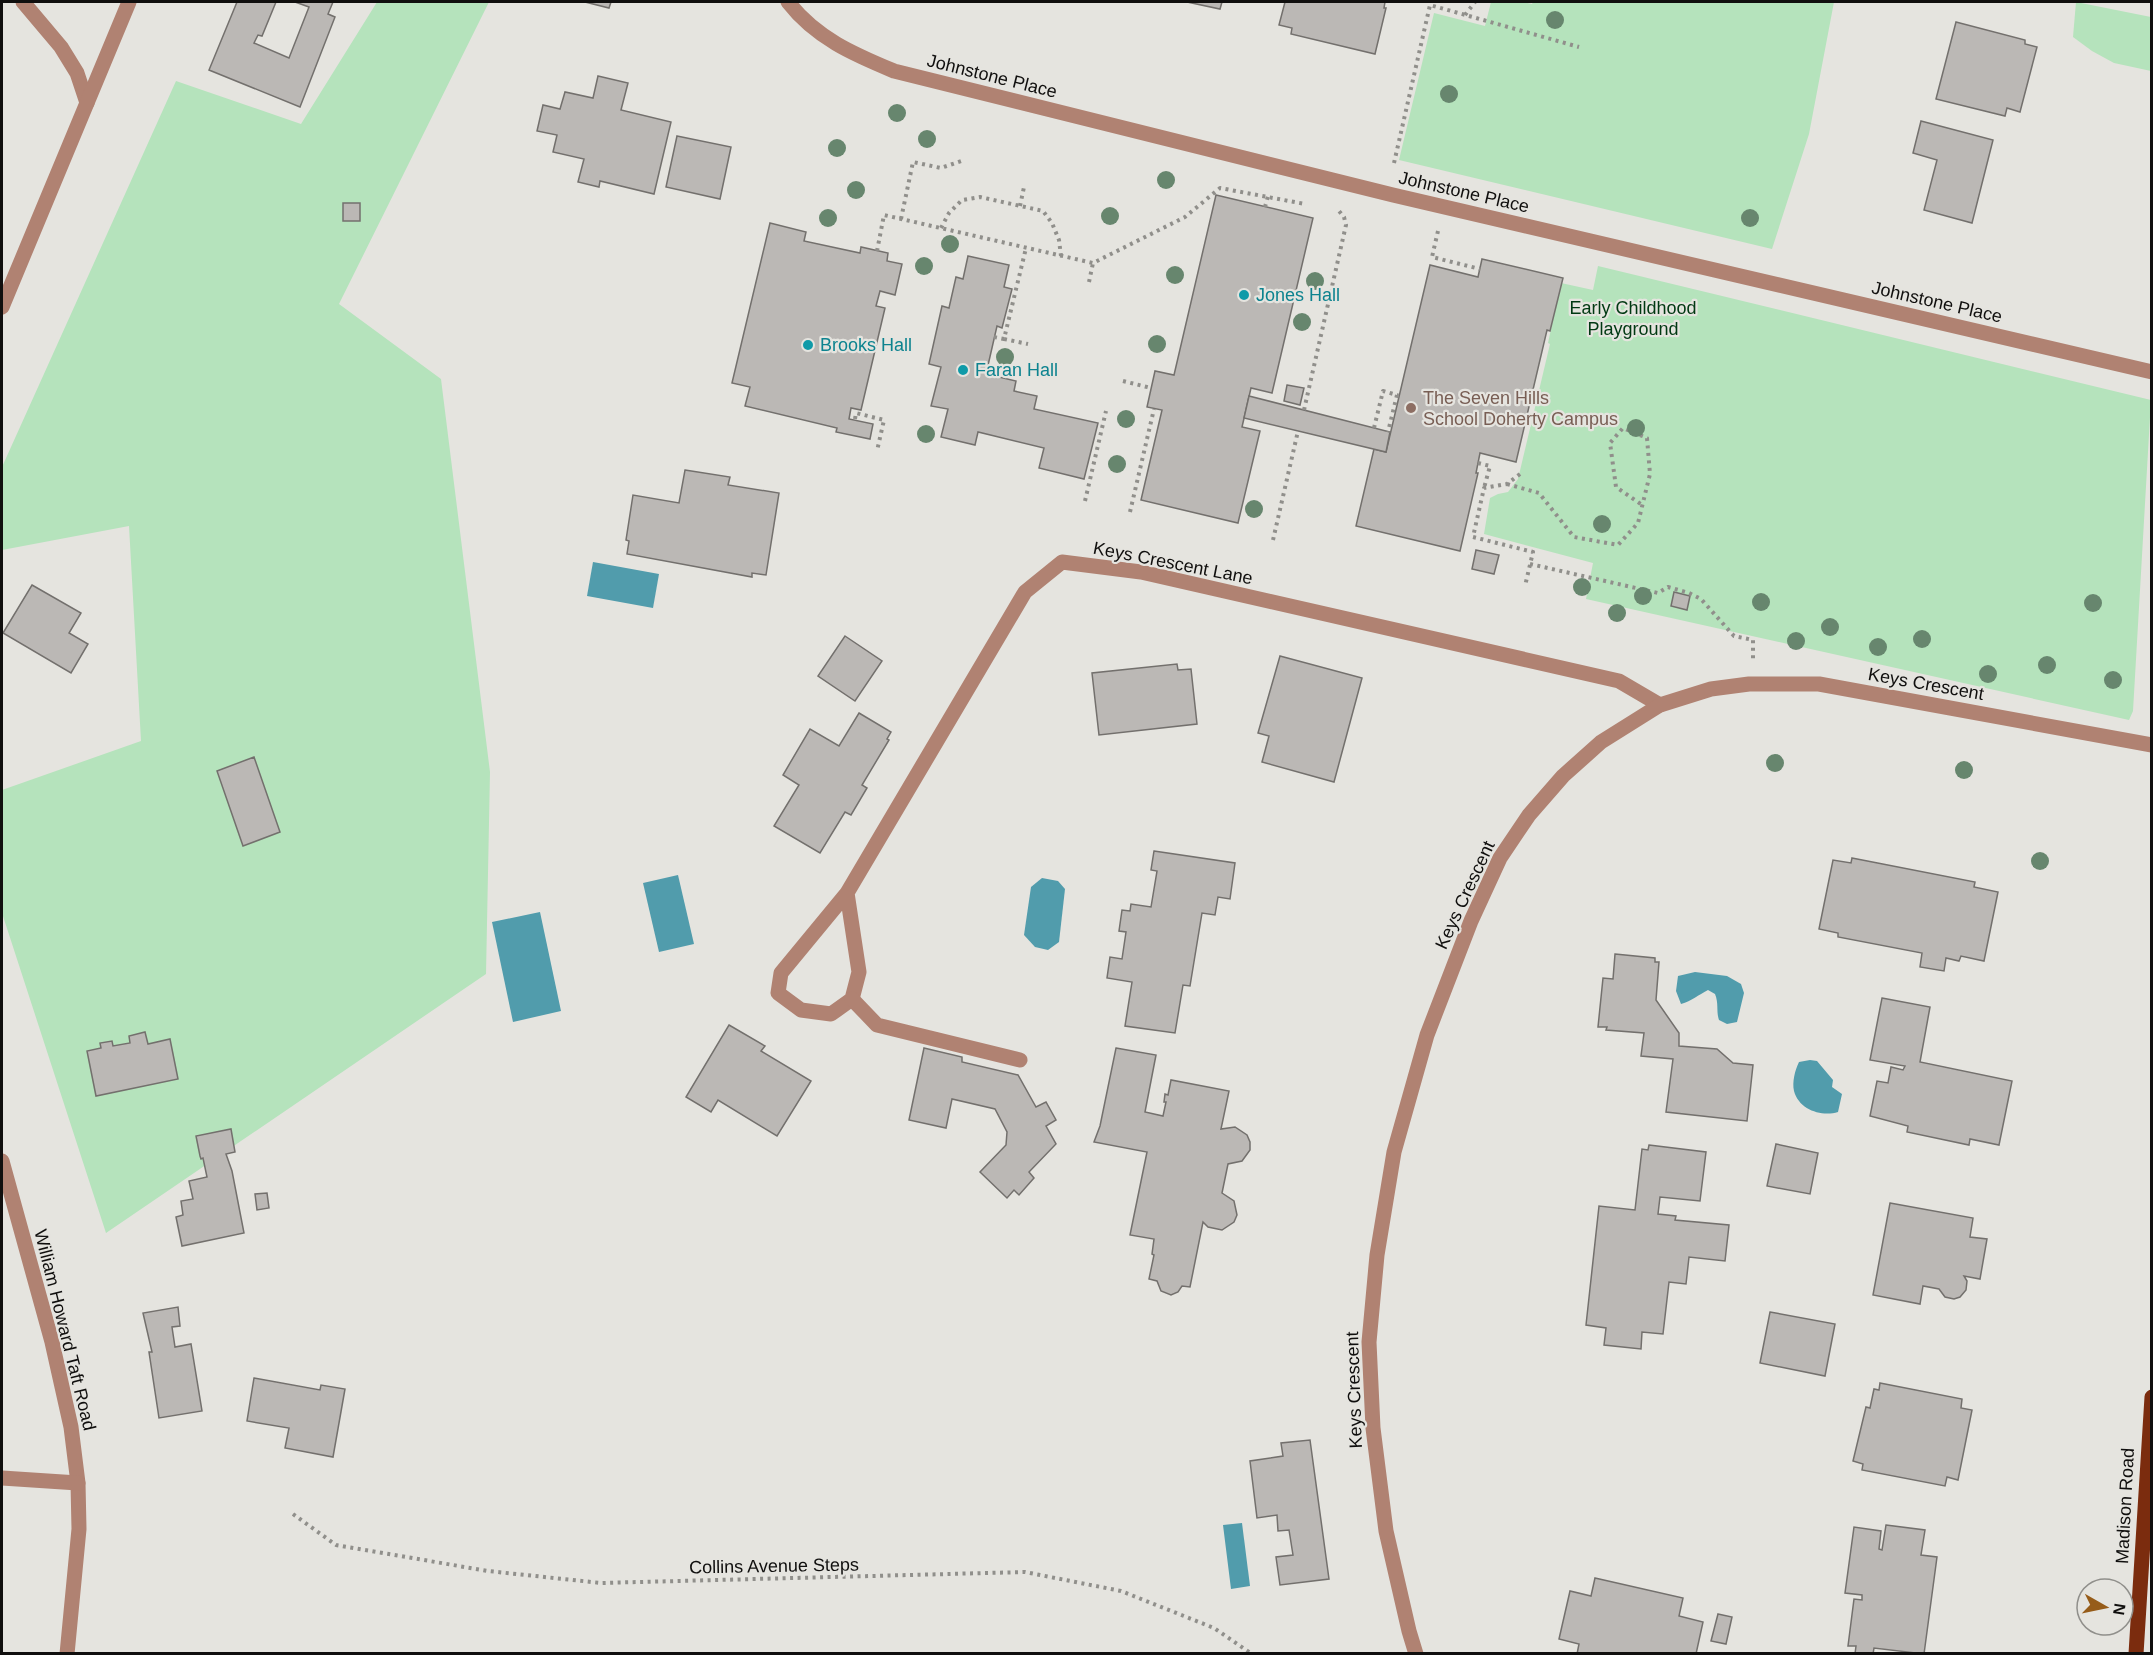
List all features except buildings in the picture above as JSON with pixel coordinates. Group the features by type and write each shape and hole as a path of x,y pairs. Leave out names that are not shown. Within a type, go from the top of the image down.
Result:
{"main road":[{"name":"Madison Road","path":"2136,1653 2151,1397"}],"street":[{"path":"24,2 61,47 77,73 87,103"},
{"path":"2,307 129,2"},
{"name":"Johnstone Place","path":"788,2 815,29 844,50 894,71 1369,189 2151,372"},
{"name":"Keys Crescent Lane","path":"852,999 831,1014 801,1010 778,993 781,973 847,893 1025,592 1062,562 1141,573 1619,681 1660,705"},
{"name":"Keys Crescent","path":"1416,1653 1386,1531 1372,1428 1369,1342 1377,1255 1395,1152 1427,1035 1471,921 1500,858 1529,815 1563,776 1602,742 1660,705 1711,689 1749,684 1819,684 2151,745"},
{"path":"847,893 859,972 852,999 877,1025 1020,1060"},
{"name":"William Howard Taft Road","path":"2,1161 52,1342 71,1427 78,1483 79,1529 67,1653"},
{"path":"2,1478 78,1483"}],"path":[{"path":"1465,15 1475,2"},
{"path":"1394,163 1430,6 1579,47"},
{"path":"901,219 913,162 941,168 964,160"},
{"path":"1020,206 1024,187"},
{"path":"877,251 884,215 1093,263 1185,217 1220,188 1309,204"},
{"path":"1265,207 1268,196"},
{"path":"941,228 949,213 962,200 980,197 1043,211 1052,223 1059,240 1061,256"},
{"path":"1304,410 1346,225 1339,211 1329,209"},
{"path":"1438,230 1432,258 1480,269"},
{"path":"1004,339 1026,248"},
{"path":"1089,282 1093,263"},
{"path":"994,337 1028,344"},
{"path":"1123,381 1151,388"},
{"path":"1374,428 1383,392 1397,395 1388,432"},
{"path":"1130,512 1154,409"},
{"path":"1085,501 1106,411"},
{"path":"855,419 856,413 884,420 877,451"},
{"path":"1507,484 1539,493 1574,537 1618,545 1638,523 1650,474 1647,438 1623,428 1610,443 1616,487 1642,505"},
{"path":"1273,540 1298,431"},
{"path":"1478,463 1490,466 1473,537 1533,552 1525,586"},
{"path":"1484,489 1507,484 1520,474"},
{"path":"1530,564 1658,593 1668,587 1689,593 1701,599 1734,636 1753,640"},
{"name":"Collins Avenue Steps","path":"292,1514 336,1545 488,1571 601,1583 1025,1572 1121,1591 1214,1628 1252,1653"}],"green space":[{"path":"377,2 489,2 339,304 441,379 490,772 486,974 106,1233 2,913 2,790 141,741 129,526 2,550 2,467 176,81 301,124"},
{"path":"1491,2 1532,4 1533,2 1834,2 1809,134 1772,249 1399,160 1434,13 1485,26"},
{"path":"2076,2 2151,17 2151,71 2114,63 2073,37"},
{"name":"Early Childhood Playground","path":"1598,266 2151,400 2133,711 2129,720 1586,599 1593,563 1484,534 1490,498 1508,492 1518,479 1550,344 1548,343 1561,283 1593,290"}],"water":[{"path":"593,562 659,574 653,608 587,596"},
{"path":"678,875 694,944 659,952 643,883"},
{"path":"1042,878 1058,881 1065,889 1059,942 1048,950 1035,947 1024,935 1031,887"},
{"path":"540,912 561,1011 513,1022 492,922"},
{"path":"1695,972 1727,976 1741,984 1744,993 1737,1022 1727,1024 1719,1020 1715,994 1708,990 1681,1004 1676,991 1678,976"},
{"path":"1817,1061 1833,1080 1832,1087 1842,1094 1838,1112 1818,1113 1806,1107 1797,1098 1793,1084 1796,1069 1799,1062"},
{"path":"1242,1523 1250,1586 1231,1589 1223,1525"}],"place":[{"name":"Jones Hall","path":"1244,295"},
{"name":"Brooks Hall","path":"808,345"},
{"name":"Faran Hall","path":"963,370"},
{"name":"The Seven Hills School Doherty Campus","path":"1411,408"}]}
